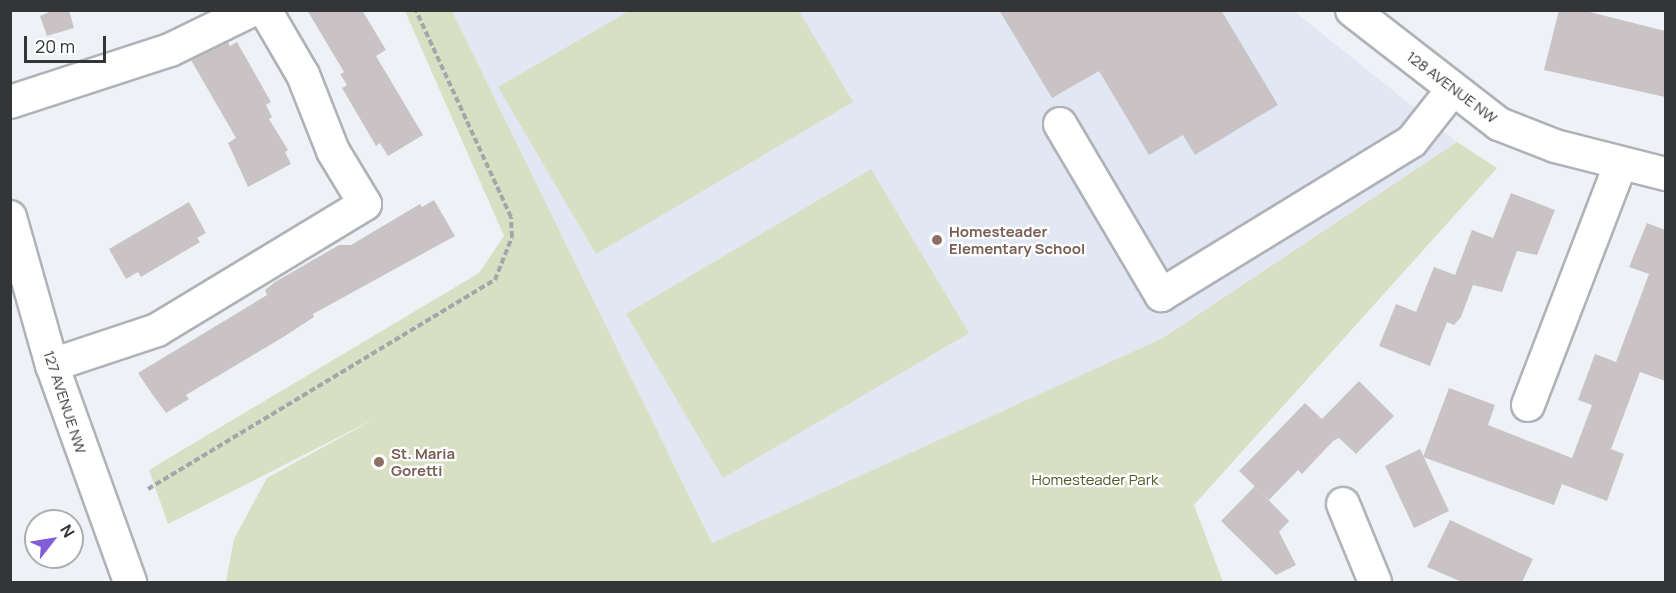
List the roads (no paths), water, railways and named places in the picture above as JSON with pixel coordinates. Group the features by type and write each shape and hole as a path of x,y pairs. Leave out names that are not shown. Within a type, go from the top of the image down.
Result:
{"street":[{"path":"10,102 170,50 252,10"},
{"path":"52,365 157,330 365,204 333,151 303,75 265,10"},
{"name":"128 AVENUE NW","path":"1352,10 1499,124 1520,133 1665,174"},
{"path":"1060,124 1161,295 1412,141 1453,88"},
{"path":"1528,405 1621,163"},
{"name":"127 AVENUE NW","path":"10,217 52,365 130,582"},
{"path":"1343,504 1375,582"}],"place":[{"name":"Homesteader Elementary School","path":"937,240"},
{"name":"St. Maria Goretti","path":"379,462"}],"park label":[{"name":"Homesteader Park","path":"1095,480"}]}
